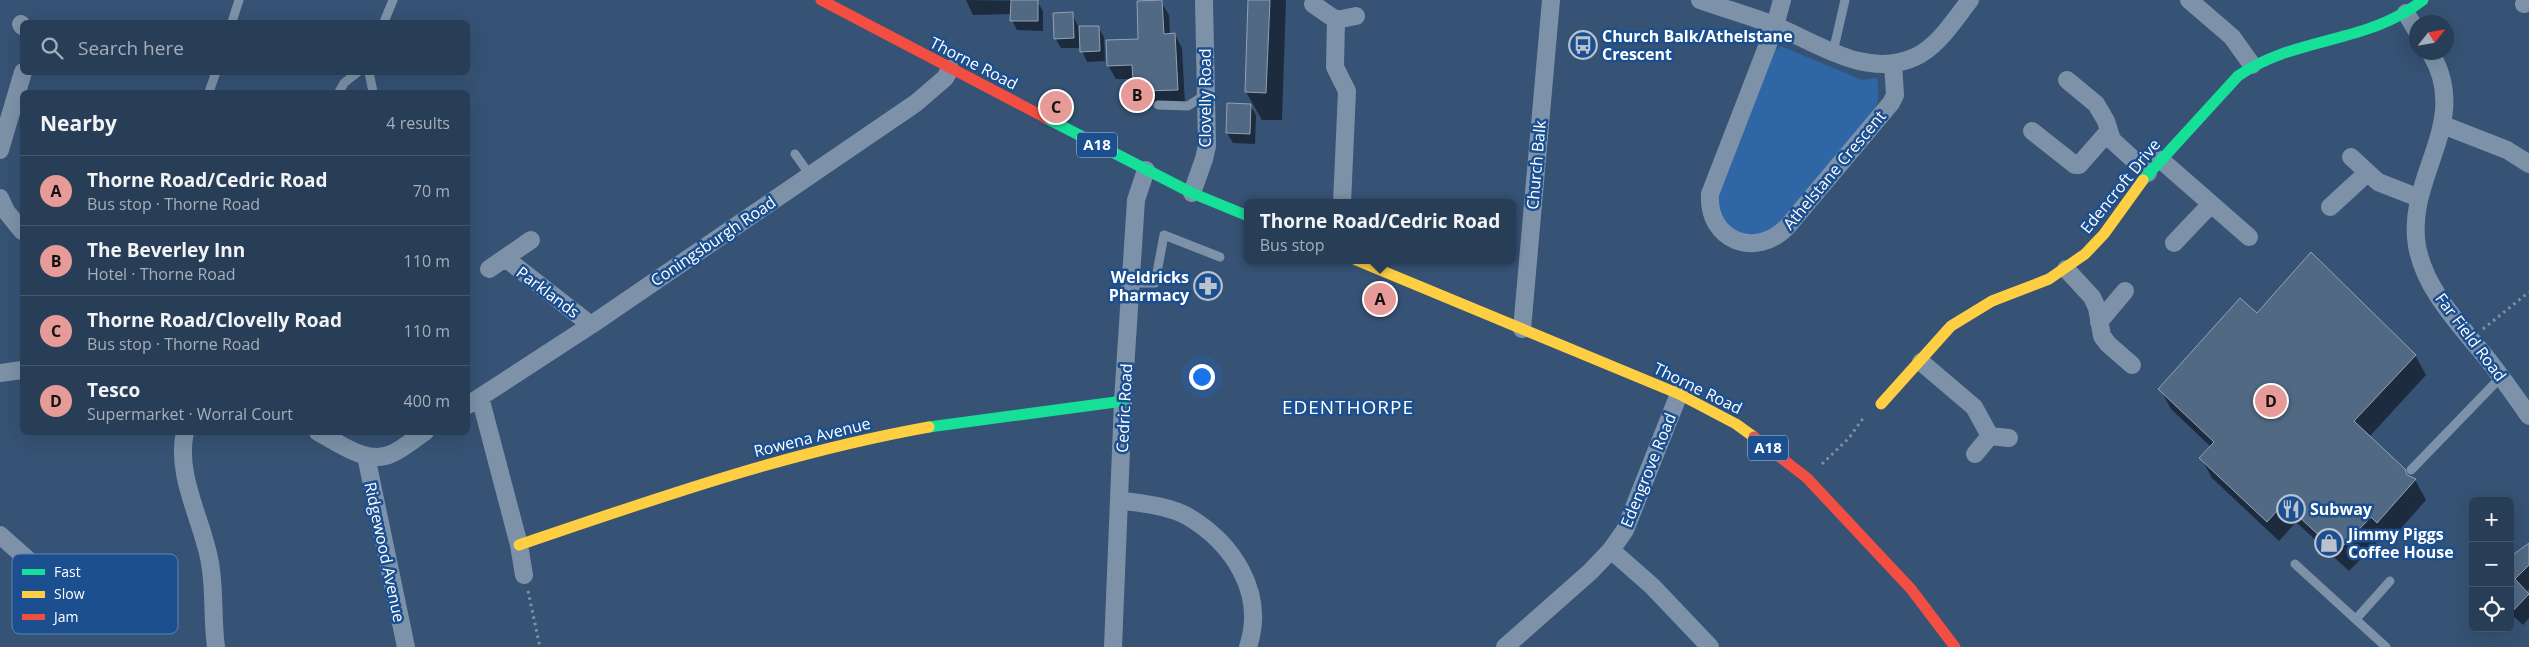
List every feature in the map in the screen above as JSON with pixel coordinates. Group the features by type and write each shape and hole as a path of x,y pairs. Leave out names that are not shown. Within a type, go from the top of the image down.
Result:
{"street":[{"name":"Thorne Road","path":"821,0 1146,170 1192,193 1244,214"},
{"name":"Clovelly Road","path":"1192,193 1204,159 1206,146 1204,0"},
{"name":"Church Balk","path":"1522,329 1551,0"},
{"path":"1700,0 1775,26 1833,52 1868,64 1893,64 1916,57 1932,46 1970,0"},
{"name":"Athelstane Crescent","path":"1782,0 1775,26 1710,194 1710,204 1717,225 1729,238 1745,243 1764,241 1773,239 1787,227 1891,103 1895,94 1893,64"},
{"name":"Edencroft Drive","path":"1881,404 1921,362 1951,326 1971,312 2066,269 2085,254 2104,234 2148,174 2238,76 2252,65 2273,54 2373,29 2406,13 2423,0"},
{"path":"2200,3 2232,37 2252,65"},
{"path":"1313,4 1336,20 1356,16"},
{"path":"2406,13 2409,18"},
{"path":"1336,20 1335,67 1347,91 1342,199"},
{"name":"Far Field Road","path":"2435,60 2440,68 2444,84 2443,125 2419,198 2417,246 2422,264 2442,302 2502,377 2529,416"},
{"name":"Coningsburgh Road","path":"474,401 591,325 916,102 945,78 950,68"},
{"path":"0,150 22,75"},
{"path":"2067,80 2096,104 2106,122 2112,140 2148,174"},
{"path":"2443,125 2507,150 2529,164"},
{"path":"2032,131 2075,165 2079,165 2108,132"},
{"path":"2351,157 2367,173 2391,189 2419,198"},
{"path":"2162,160 2249,237"},
{"name":"Cedric Road","path":"1113,647 1123,401 1136,200 1146,170"},
{"path":"2330,207 2367,173"},
{"path":"0,198 6,211 20,228"},
{"path":"2174,243 2211,204"},
{"name":"Parklands","path":"489,269 531,240"},
{"name":"Parklands","path":"505,258 591,325"},
{"name":"Thorne Road","path":"1366,264 1679,394 1736,424 1807,478 1911,589 1954,647"},
{"path":"2066,269 2092,297 2097,308 2102,336 2108,344 2132,365"},
{"path":"2099,322 2124,291"},
{"path":"1921,362 1974,407 1990,436"},
{"path":"0,373 20,370"},
{"name":"Edengrove Road","path":"1505,647 1590,572 1611,550 1625,530 1679,394"},
{"path":"474,401 519,545 524,575"},
{"name":"Rowena Avenue","path":"519,545 730,475 815,452 902,432 1123,401"},
{"path":"185,435 184,472 204,532 210,564 216,647"},
{"path":"324,435 366,456 378,458 391,454 420,435"},
{"path":"1990,436 2009,438"},
{"path":"1975,454 1990,436"},
{"name":"Ridgewood Avenue","path":"366,456 371,488 406,647"},
{"path":"1120,500 1157,506 1186,516 1224,546 1236,560 1246,580 1254,608 1253,628 1248,647"},
{"path":"0,535 21,554"},
{"path":"1611,550 1652,586 1710,647"},
{"path":"1693,628 1693,647"}],"lane":[{"path":"233,20 239,0"},
{"path":"385,20 393,0"},
{"path":"1833,52 1845,0"},
{"path":"210,90 215,75"},
{"path":"340,90 344,83 354,75"},
{"path":"370,75 373,90"},
{"path":"1158,105 1188,106 1206,94"},
{"path":"795,154 810,175"},
{"path":"1131,283 1155,283 1164,235 1220,257"},
{"path":"2411,470 2502,377"},
{"path":"2295,564 2386,647"},
{"path":"2356,619 2390,581"}],"path":[{"path":"2471,338 2529,292"},
{"path":"1807,478 1849,438 1870,409 1881,404"},
{"path":"524,575 540,647"}],"shaded area":[{"path":"1781,46 1862,80 1877,78 1878,102 1872,115 1774,228 1755,235 1739,233 1726,227 1716,200 1770,54"}],"building":[{"path":"1011,0 1038,0 1038,21 1010,21"},
{"path":"1162,0 1164,34 1175,33 1178,90 1141,91 1141,81 1133,81 1132,65 1107,66 1106,40 1138,39 1137,1"},
{"path":"1248,0 1270,0 1266,93 1245,92"},
{"path":"1073,12 1074,38 1054,39 1053,13"},
{"path":"1079,26 1099,26 1100,51 1080,52"},
{"path":"1227,103 1251,104 1250,134 1226,133"},
{"path":"2311,252 2416,355 2354,421 2405,469 2407,475 2416,479 2377,523 2371,517 2337,552 2284,503 2267,522 2199,458 2214,442 2158,389 2240,298 2257,313"},
{"path":"2529,543 2529,565 2515,579 2529,594 2514,610 2514,587 2514,554"}],"traffic: fast":[{"path":"2143,180 2238,76 2260,63 2283,53 2379,25 2402,14 2423,0"},
{"path":"1046,118 1192,193 1244,214"},
{"path":"929,427 1123,401"}],"traffic: slow":[{"path":"1881,404 1951,326 1992,301 2049,279 2085,254 2104,234 2143,180"},
{"path":"1366,264 1679,394 1736,424 1754,437"},
{"path":"519,545 671,494 773,463 876,437 929,427"}],"traffic: jam":[{"path":"821,0 1046,118"},
{"path":"1754,437 1807,478 1911,589 1955,647"}],"place":[{"name":"Church Balk/Athelstane Crescent","path":"1583,45"},
{"name":"The Beverley Inn","path":"1137,95"},
{"name":"Thorne Road/Clovelly Road","path":"1056,107"},
{"name":"Weldricks Pharmacy","path":"1208,286"},
{"name":"Thorne Road/Cedric Road","path":"1380,299"},
{"name":"Tesco","path":"2271,401"},
{"name":"Subway","path":"2291,509"},
{"name":"Jimmy Piggs Coffee House","path":"2329,543"}],"district":[{"name":"EDENTHORPE","path":"1348,407"}]}
